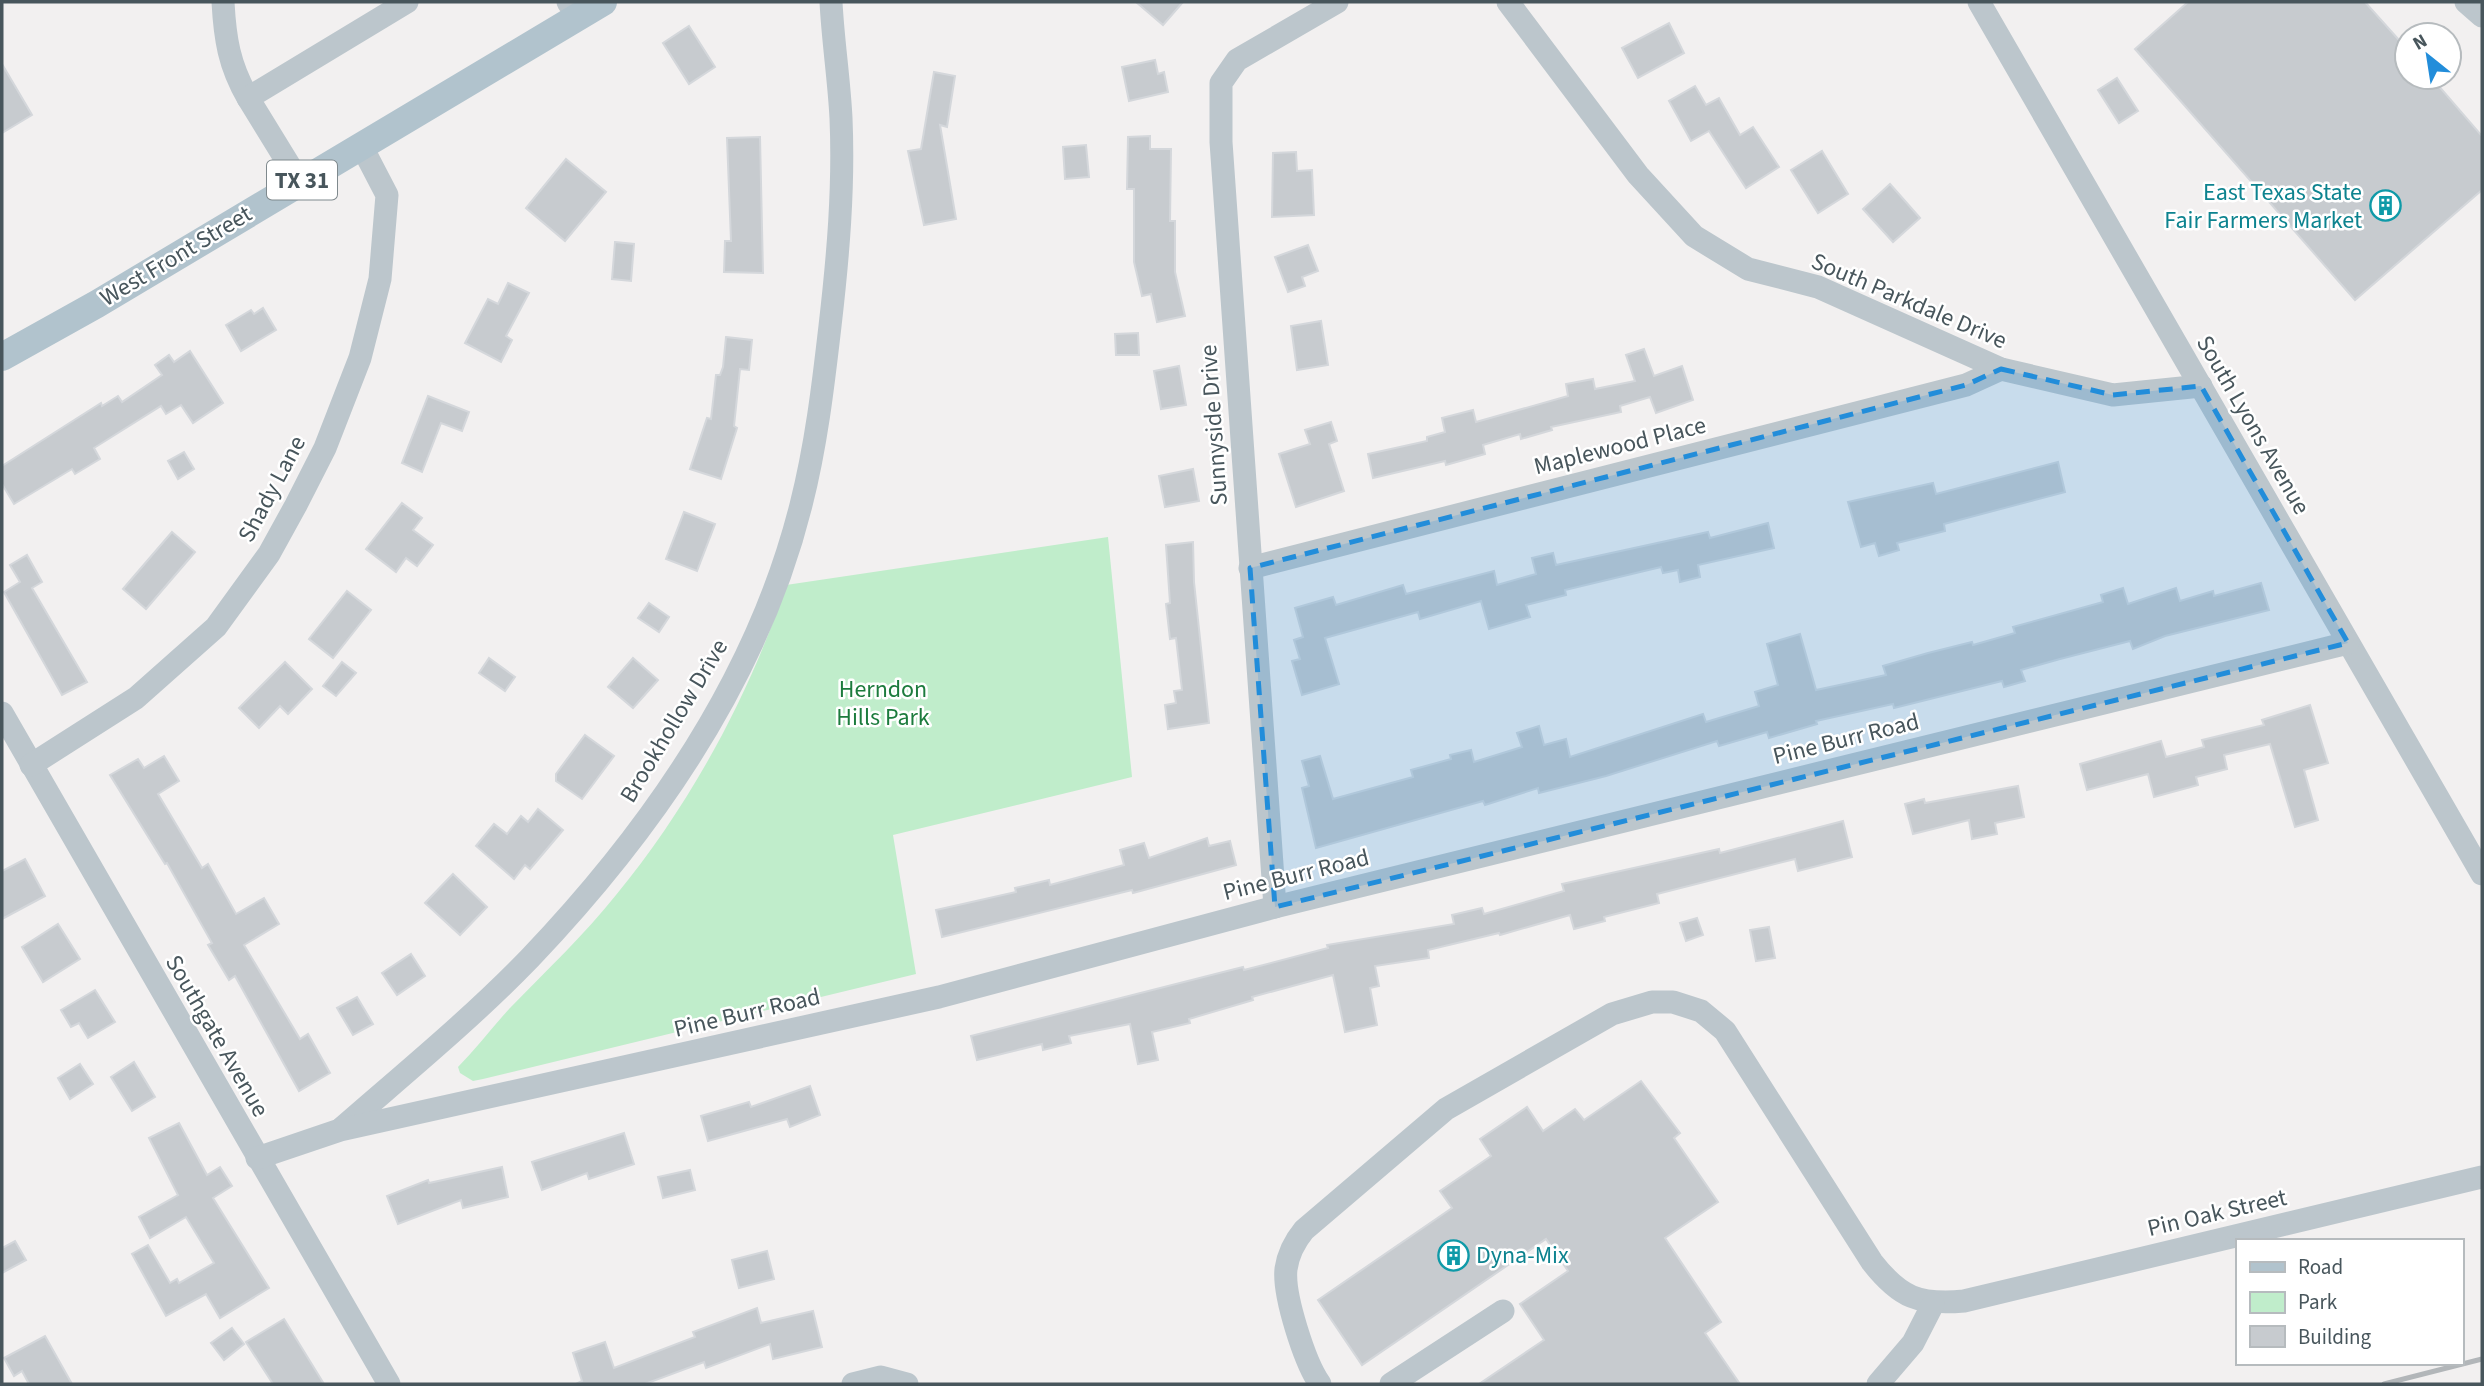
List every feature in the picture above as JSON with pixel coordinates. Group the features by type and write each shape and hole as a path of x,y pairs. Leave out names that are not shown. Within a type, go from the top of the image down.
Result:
{"main road":[{"name":"West Front Street","path":"2,358 361,145 573,9 603,2"}],"street":[{"path":"223,2 226,50 236,77 299,181"},
{"path":"248,98 407,2"},
{"name":"Brookhollow Drive","path":"340,1130 455,1029 520,967 598,881 661,798 743,664 784,561 800,508 819,423 841,211 841,142 831,2"},
{"name":"Sunnyside Drive","path":"1275,906 1221,142 1221,83 1237,60 1337,2"},
{"name":"South Parkdale Drive","path":"1508,2 1638,175 1694,236 1748,270 1818,287 2001,369 2113,395 2201,386"},
{"name":"South Lyons Avenue","path":"1979,2 2482,874"},
{"path":"2466,2 2482,16"},
{"name":"Shady Lane","path":"31,765 136,698 216,627 269,554 296,505 326,448 360,358 380,278 387,195 361,145"},
{"name":"Maplewood Place","path":"1250,568 1966,385 2001,369"},
{"name":"Pine Burr Road","path":"257,1157 340,1130 939,997 1275,906 2348,643"},
{"name":"Southgate Avenue","path":"2,713 389,1384"},
{"path":"1320,1384 1305,1359 1286,1280 1291,1253 1304,1230 1446,1109 1612,1014 1652,1002 1687,1005 1701,1011 1725,1031 1872,1262 1888,1283 1909,1297 1933,1304 1913,1343 1878,1384"},
{"name":"Pin Oak Street","path":"1933,1304 1964,1301 2482,1177"},
{"path":"1391,1384 1503,1311"},
{"path":"853,1384 881,1377 906,1384"}],"highlighted area":[{"path":"2001,369 2113,395 2201,386 2348,643 1275,907 1250,568 1966,385"}],"green space":[{"name":"Herndon Hills Park","path":"1108,537 1132,777 893,835 916,974 483,1079 473,1081 460,1073 458,1067 511,1007 604,910 669,824 736,708 755,667 786,585"}],"building":[{"path":"1136,2 1183,2 1163,25"},
{"path":"2188,2 2365,2 2393,33 2393,91 2443,91 2482,136 2482,190 2355,300 2135,49"},
{"path":"1669,23 1684,53 1638,78 1622,48"},
{"path":"689,26 715,67 689,84 663,43"},
{"path":"1155,60 1158,74 1164,72 1168,92 1129,101 1122,67"},
{"path":"2,64 32,115 2,133"},
{"path":"934,72 955,76 947,127 940,125 956,219 924,225 908,151 921,149"},
{"path":"2117,78 2138,111 2119,123 2098,90"},
{"path":"1695,86 1706,105 1719,98 1740,135 1753,127 1779,167 1746,188 1709,131 1691,141 1669,101"},
{"path":"1150,136 1150,149 1171,149 1170,221 1175,221 1175,272 1185,316 1157,322 1151,294 1142,296 1134,262 1134,189 1127,189 1128,137"},
{"path":"760,137 763,273 724,272 725,241 731,241 727,138"},
{"path":"1086,145 1089,177 1065,179 1063,147"},
{"path":"1822,151 1848,194 1818,213 1791,170"},
{"path":"1296,152 1297,171 1312,170 1314,215 1272,217 1273,153"},
{"path":"566,159 606,192 565,241 526,208"},
{"path":"1890,184 1920,218 1893,242 1863,209"},
{"path":"615,242 634,244 631,281 612,279"},
{"path":"1308,245 1318,271 1302,277 1305,286 1288,292 1275,257"},
{"path":"508,283 529,293 506,336 512,340 501,362 465,343 488,299 498,304"},
{"path":"263,308 276,330 241,351 226,325 251,310 254,314"},
{"path":"1321,321 1328,365 1297,370 1291,326"},
{"path":"1138,333 1139,355 1116,355 1115,334"},
{"path":"726,337 752,340 749,370 740,369 734,426 737,428 721,479 690,469 707,418 711,419 716,375 720,375 723,367"},
{"path":"1644,349 1654,376 1682,366 1693,400 1656,413 1650,397 1620,406 1621,412 1551,427 1552,430 1521,439 1520,434 1483,445 1485,454 1446,465 1445,461 1373,478 1368,454 1427,441 1427,437 1445,432 1442,418 1473,410 1476,422 1568,396 1566,384 1593,379 1595,389 1635,381 1626,355"},
{"path":"190,351 223,403 193,423 181,405 166,414 161,406 94,448 100,459 75,474 72,469 14,504 2,484 2,466 101,403 102,406 118,396 122,402 162,375 155,365 169,355 174,362"},
{"path":"1179,366 1186,405 1161,409 1154,371"},
{"path":"428,396 469,412 462,431 441,423 422,472 402,463"},
{"path":"1331,422 1337,441 1329,444 1344,491 1296,507 1279,454 1310,444 1305,430"},
{"path":"184,452 194,469 178,479 168,461"},
{"path":"2058,462 2065,492 1944,524 1945,531 1897,543 1899,550 1879,556 1875,543 1861,547 1848,502 1933,483 1936,494"},
{"path":"1193,469 1199,501 1165,507 1159,476"},
{"path":"402,503 422,518 413,530 433,545 417,566 406,558 396,572 366,549"},
{"path":"684,512 715,524 697,571 666,559"},
{"path":"1768,523 1774,548 1698,565 1700,577 1680,582 1678,570 1663,573 1661,567 1565,590 1566,595 1526,605 1530,617 1489,629 1481,601 1420,619 1418,612 1325,638 1339,684 1302,695 1292,661 1300,659 1294,640 1303,637 1295,608 1333,597 1336,605 1403,585 1406,594 1494,571 1497,585 1536,574 1532,558 1553,553 1556,565 1708,532 1710,538"},
{"path":"172,532 195,552 146,609 123,589"},
{"path":"1193,542 1194,582 1209,723 1168,729 1165,705 1176,703 1174,691 1182,690 1176,638 1170,639 1166,604 1170,603 1166,545"},
{"path":"27,555 42,582 32,588 87,682 62,695 4,592 20,582 10,565"},
{"path":"2261,583 2269,610 2165,636 2133,649 2130,641 2021,670 2025,681 2004,687 2002,681 1894,708 1893,704 1816,721 1817,724 1769,738 1767,732 1719,746 1717,741 1606,776 1539,793 1538,788 1485,805 1483,801 1316,848 1302,788 1309,786 1302,761 1320,756 1333,799 1413,777 1411,770 1451,759 1450,755 1471,750 1474,762 1522,747 1517,733 1539,726 1544,745 1566,739 1570,757 1703,714 1706,722 1759,706 1755,692 1778,685 1767,644 1800,634 1816,690 1886,675 1883,666 2015,633 2013,627 2103,602 2101,595 2123,588 2128,604 2176,588 2180,601 2213,591 2214,596"},
{"path":"347,591 371,610 333,658 309,639"},
{"path":"649,603 669,617 659,632 638,618"},
{"path":"489,658 515,677 505,691 479,673"},
{"path":"633,658 658,680 633,708 608,687"},
{"path":"285,662 312,689 288,714 280,706 259,728 239,708"},
{"path":"342,662 356,673 336,696 323,686"},
{"path":"2310,705 2328,763 2304,770 2318,820 2295,827 2270,744 2224,755 2227,769 2196,777 2198,785 2154,797 2148,774 2087,790 2080,764 2161,741 2166,757 2204,747 2202,740 2264,725 2262,720"},
{"path":"585,735 614,756 582,799 556,781 556,774"},
{"path":"164,756 179,781 158,794 202,868 208,864 236,914 264,898 279,924 244,945 300,1039 308,1034 330,1073 299,1091 235,976 229,980 208,945 212,943 167,863 165,864 110,775 138,759 144,768"},
{"path":"2018,786 2024,817 1995,823 1997,834 1972,839 1969,820 1913,834 1905,804 1924,799 1925,803"},
{"path":"538,809 563,830 530,869 525,865 514,879 476,846 494,824 507,834 521,816 528,822"},
{"path":"1843,821 1852,857 1798,871 1795,859 1657,894 1659,903 1604,917 1605,921 1574,929 1570,915 1500,935 1499,933 1428,950 1429,958 1375,966 1379,986 1370,988 1377,1025 1345,1032 1333,975 1252,997 1253,1000 1189,1019 1190,1023 1152,1032 1158,1060 1138,1064 1130,1024 1069,1036 1071,1043 1043,1050 1042,1044 977,1060 971,1036 1243,967 1244,970 1328,948 1327,945 1454,924 1452,915 1482,908 1484,914 1564,891 1562,884 1719,849 1720,853"},
{"path":"1207,838 1209,846 1230,841 1236,865 1133,893 1132,890 942,937 936,910 1016,892 1015,888 1049,880 1050,885 1124,865 1120,850 1144,843 1149,858"},
{"path":"25,859 45,896 2,919 2,871"},
{"path":"453,874 487,907 460,935 425,903"},
{"path":"1697,918 1703,935 1686,941 1680,923"},
{"path":"58,924 80,959 43,982 22,947"},
{"path":"1769,927 1775,958 1756,961 1750,930"},
{"path":"411,954 425,976 397,995 382,973"},
{"path":"95,990 115,1022 88,1038 79,1023 71,1027 61,1010"},
{"path":"357,997 373,1024 353,1035 337,1008"},
{"path":"134,1062 155,1097 132,1111 111,1077"},
{"path":"80,1064 93,1084 70,1099 58,1078"},
{"name":"Dyna-Mix","path":"1641,1081 1680,1133 1674,1138 1718,1202 1665,1238 1721,1322 1705,1333 1740,1384 1479,1384 1544,1340 1520,1304 1568,1271 1546,1239 1362,1365 1318,1300 1452,1208 1440,1191 1491,1156 1480,1139 1527,1107 1543,1131 1575,1109 1584,1120"},
{"path":"810,1086 820,1115 790,1127 787,1119 708,1141 701,1116 749,1102 751,1107"},
{"path":"179,1123 207,1175 220,1167 232,1186 213,1198 269,1288 220,1318 206,1294 166,1316 132,1254 148,1245 170,1283 177,1279 179,1283 214,1263 186,1217 150,1238 139,1217 178,1195 149,1138"},
{"path":"624,1133 634,1164 589,1179 587,1173 542,1190 532,1162"},
{"path":"502,1167 508,1197 463,1208 461,1200 398,1224 387,1196 428,1180 429,1183"},
{"path":"690,1170 695,1190 663,1198 658,1177"},
{"path":"15,1241 26,1260 2,1273 2,1248"},
{"path":"767,1251 774,1279 739,1288 732,1260"},
{"path":"757,1308 761,1323 813,1311 822,1347 773,1359 770,1344 706,1368 704,1362 645,1384 576,1384 582,1381 573,1353 605,1342 614,1368 695,1337 693,1332"},
{"path":"284,1319 324,1384 273,1384 246,1342"},
{"path":"232,1328 244,1344 224,1360 211,1343"},
{"path":"45,1336 72,1384 29,1384 22,1371 14,1376 4,1358"}],"railway":[{"path":"2463,1364 2482,1359"},
{"path":"2384,1384 2458,1365"}],"place":[{"name":"East Texas State Fair Farmers Market","path":"2385,206"},
{"name":"Dyna-Mix","path":"1453,1255"}]}
